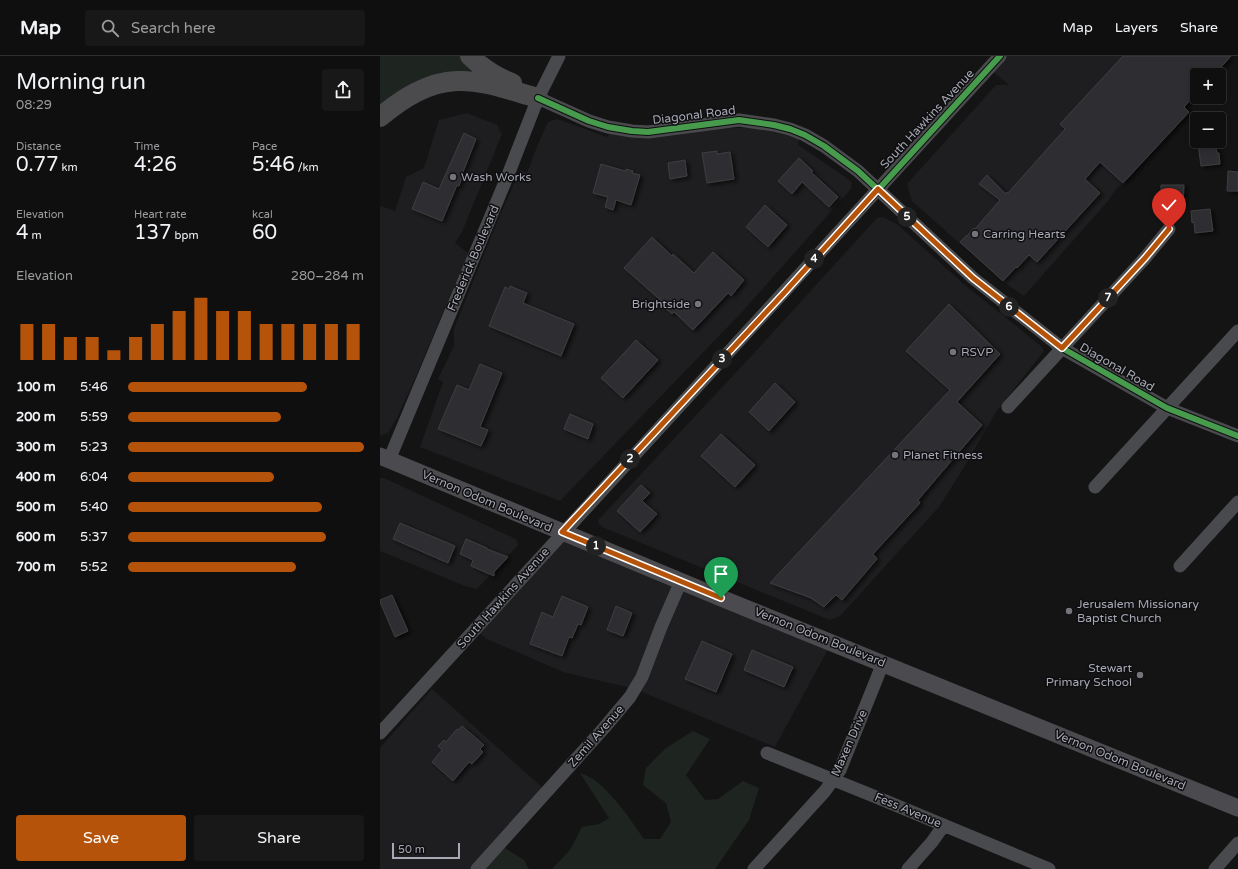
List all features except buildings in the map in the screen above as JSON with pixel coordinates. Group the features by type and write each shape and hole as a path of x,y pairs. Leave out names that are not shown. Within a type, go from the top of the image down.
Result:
{"highway":[{"path":"470,56 478,64 496,76 517,85 538,98"},
{"path":"380,117 416,92 448,82 469,81 538,98"}],"main road":[{"name":"Vernon Odom Boulevard","path":"384,458 1238,808"}],"street":[{"name":"Frederick Boulevard","path":"384,458 508,175 538,98 559,56"},
{"name":"South Hawkins Avenue","path":"380,733 562,532 784,293 1000,56"},
{"name":"Diagonal Road","path":"538,98 589,121 608,127 632,131 648,132 738,120 774,125 790,129 824,146 858,170 973,278 1062,348 1167,408 1238,436"},
{"path":"1008,407 1145,258 1169,229"},
{"path":"1095,487 1238,331"},
{"path":"1180,566 1238,502"},
{"name":"Zemil Avenue","path":"477,869 630,697 642,677 661,627 681,581"},
{"name":"Maxen Drive","path":"754,869 834,780 840,770 883,663"},
{"name":"Fess Avenue","path":"767,754 834,780 1049,869"},
{"path":"908,869 932,842 944,825"},
{"path":"1215,869 1238,843"}],"shaded area":[{"path":"380,56 466,56 485,76 380,109"},
{"path":"1000,56 1231,56 1220,68 1190,68 1190,101 1184,107 1189,112 1116,189 1108,201 1024,296 1002,281 912,201 907,184 996,85 1009,85 989,68"},
{"path":"467,113 497,125 502,134 462,232 455,243 468,253 397,418 388,433 380,436 380,206 395,211 406,177 424,168 439,120"},
{"path":"557,119 607,137 610,133 761,127 800,138 798,145 852,182 851,189 742,312 560,501 420,447 443,382 438,379 454,346 454,328 501,213 520,170 527,173 548,122"},
{"path":"883,217 898,225 966,286 1041,346 1044,351 996,412 939,507 840,616 830,620 602,527 598,522 599,519 755,352 877,218"},
{"path":"380,478 384,478 516,539 518,545 477,589 465,586 380,551"},
{"path":"562,532 832,642 775,747 635,689 563,672 487,639 474,629"},
{"path":"432,689 543,788 470,869 380,869 380,748"},
{"path":"693,731 710,739 686,775 705,800 718,799 743,781 759,788 749,820 715,869 552,869 570,850 582,827 599,824 609,818 580,773 598,783 607,791 624,811 644,839 660,839 671,822 666,803 643,785 646,768 666,748"},
{"path":"505,848 524,860 529,869 486,869 486,866"}],"cycle path":[{"path":"562,532 784,293 1000,56"},
{"path":"538,98 589,121 608,127 632,131 648,132 739,120 774,125 805,135 824,146 858,171 973,278 1062,348 1167,408 1238,436"}],"place":[{"name":"Wash Works","path":"453,177"},
{"name":"Carring Hearts","path":"975,234"},
{"name":"Brightside","path":"698,304"},
{"name":"RSVP","path":"953,352"},
{"name":"Planet Fitness","path":"895,455"},
{"name":"Jerusalem Missionary Baptist Church","path":"1069,611"},
{"name":"Stewart Primary School","path":"1140,675"}],"route":[{"path":"721,598 562,532 784,293 878,189 938,247 973,278 1062,348 1145,258 1169,229"}]}
